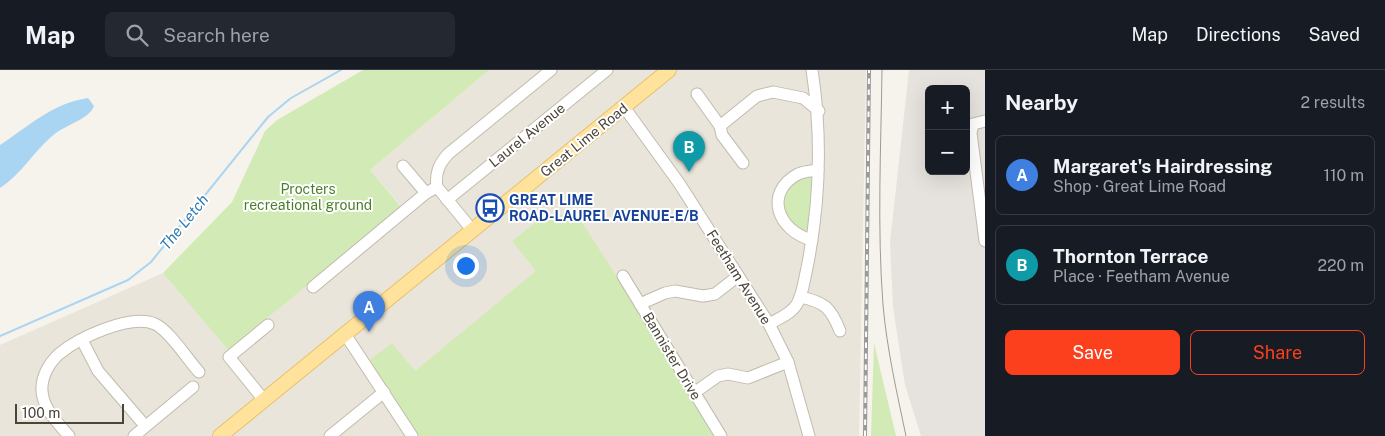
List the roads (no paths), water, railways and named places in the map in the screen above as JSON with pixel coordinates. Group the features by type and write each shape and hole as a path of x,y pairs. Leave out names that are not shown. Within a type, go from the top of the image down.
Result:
{"main road":[{"name":"Great Lime Road","path":"220,436 669,70"}],"street":[{"path":"473,231 437,187 436,178 440,156 551,70"},
{"name":"Laurel Avenue","path":"447,200 608,70"},
{"path":"769,324 792,310 800,297 812,240 818,170 819,111 812,70"},
{"path":"720,126 757,96 773,92 804,98 819,111"},
{"path":"697,94 720,126 722,135 743,162"},
{"name":"Feetham Avenue","path":"624,107 679,183 769,324 788,362 809,436"},
{"path":"985,121 970,125 985,241"},
{"path":"403,166 426,193"},
{"path":"812,240 792,232 779,211 778,202 788,181 800,172 818,170"},
{"path":"318,287 426,193 437,187"},
{"name":"Bannister Drive","path":"623,276 721,436"},
{"path":"640,304 665,293 675,291 703,296 715,294 738,276"},
{"path":"800,297 814,300 827,306 840,331"},
{"path":"69,436 46,405 42,382 44,374 54,360 82,340 121,324 147,321 160,327 185,365 198,372"},
{"path":"264,400 229,357 268,325"},
{"path":"345,334 412,436"},
{"path":"82,340 98,371 141,421"},
{"path":"694,393 718,376 728,374 748,378 788,362"},
{"path":"134,436 193,387"},
{"path":"330,436 384,392"},
{"path":"132,411 142,403"}],"water":[{"path":"88,98 94,106 92,110 48,139 15,176 0,188 0,145 52,110"}],"waterway":[{"name":"The Letch","path":"0,336 128,280 151,262 268,117 291,98 341,70"}],"tram line":[{"path":"882,70 880,158 881,276 890,355 906,436"}],"railway":[{"path":"865,436 869,70"}],"place":[{"name":"Thornton Terrace","path":"689,172"},
{"name":"GREAT LIME ROAD-LAUREL AVENUE-E/B","path":"490,208"},
{"name":"Margaret's Hairdressing","path":"369,332"}],"park label":[{"name":"Procters recreational ground","path":"308,198"}]}
